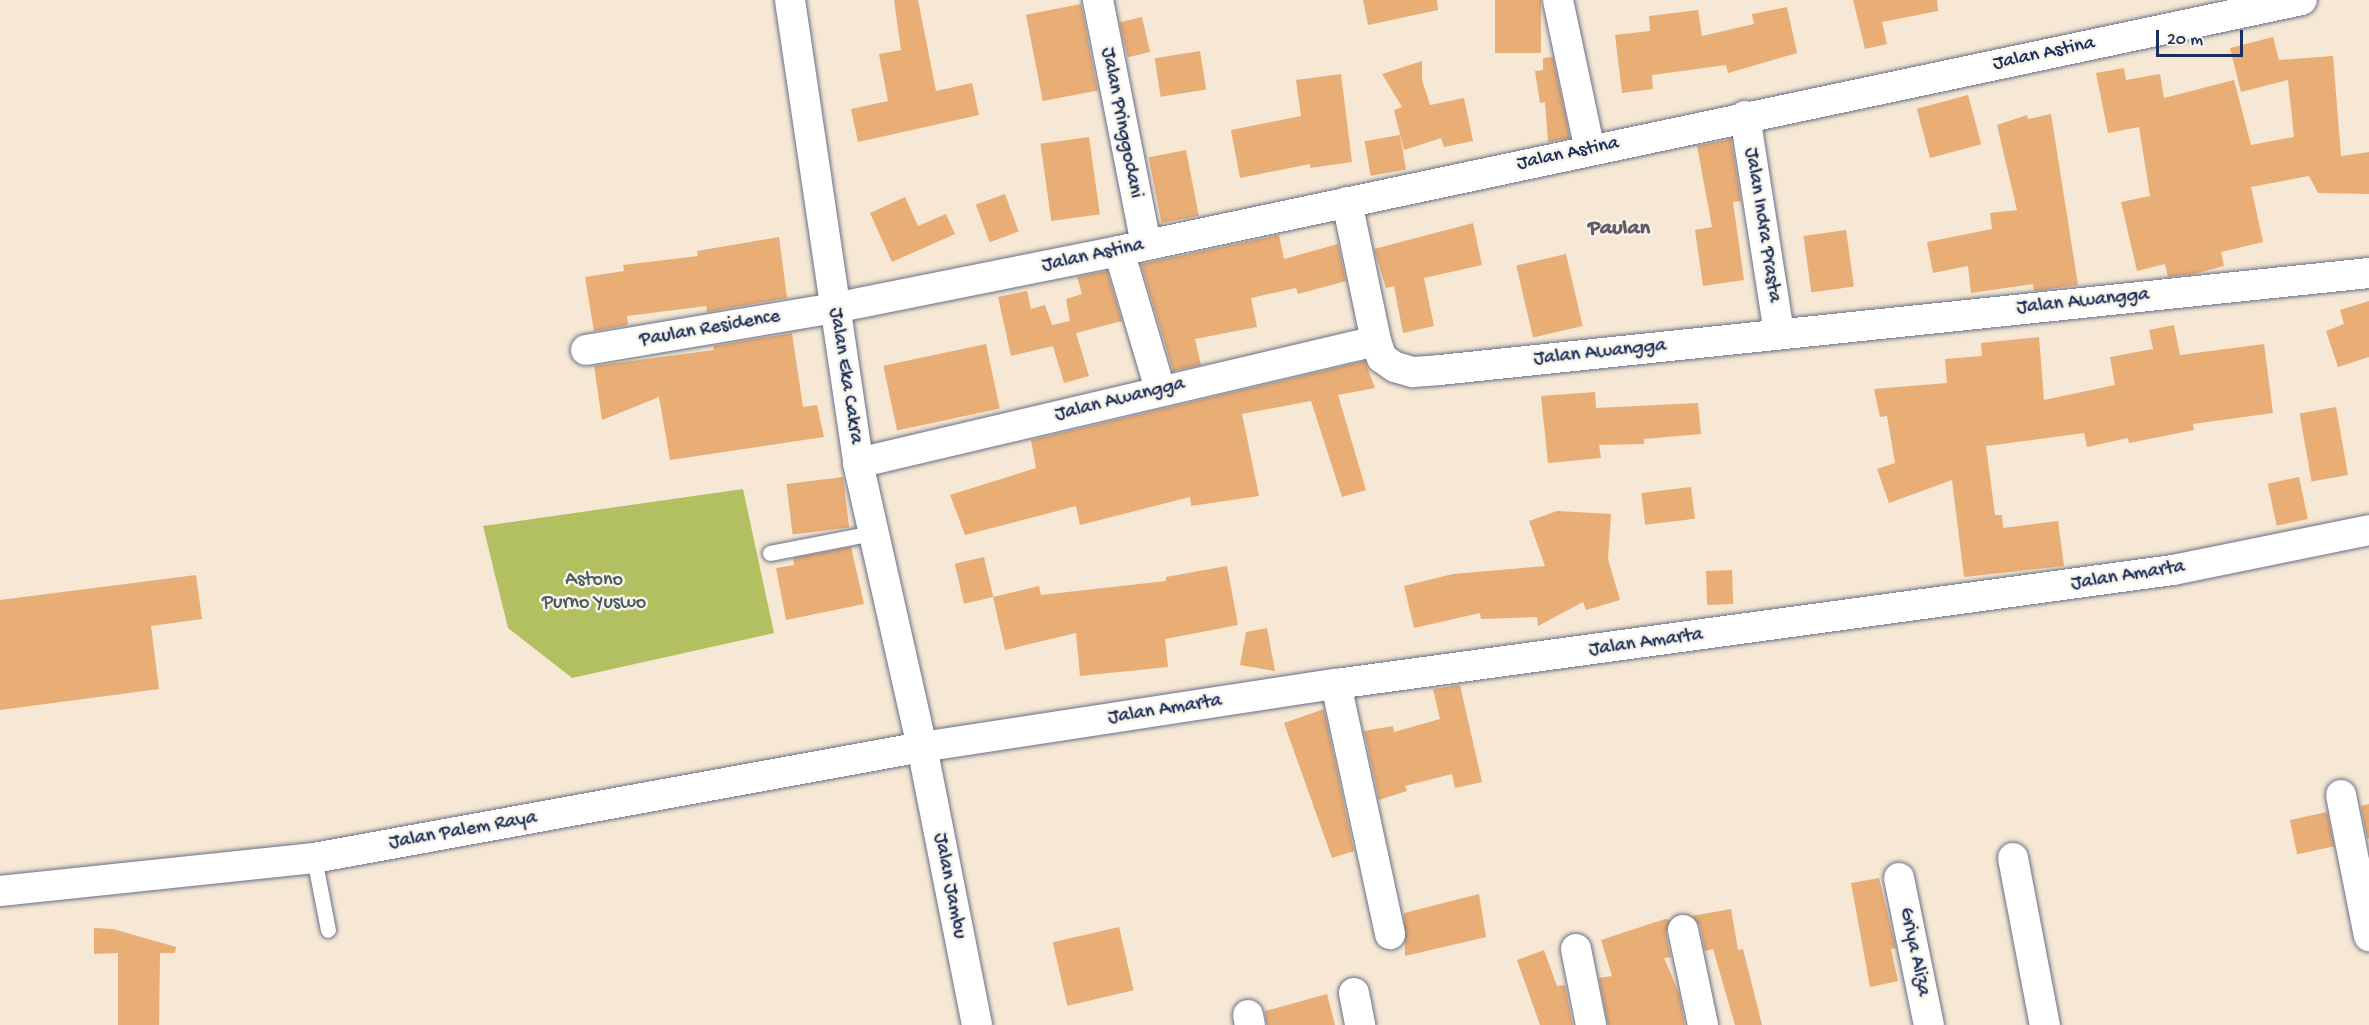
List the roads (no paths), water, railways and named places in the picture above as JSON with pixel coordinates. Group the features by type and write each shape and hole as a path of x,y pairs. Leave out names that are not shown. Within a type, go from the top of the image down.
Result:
{"street":[{"name":"Jalan Eka Cakra","path":"790,0 858,463 922,747"},
{"name":"Jalan Pringgodani","path":"1098,0 1132,248 1160,389"},
{"path":"1558,0 1590,150"},
{"name":"Jalan Astina","path":"834,308 1132,248 1745,116 2302,0"},
{"name":"Jalan Indra Prasta","path":"1745,116 1779,333"},
{"path":"1347,202 1377,341"},
{"name":"Jalan Awangga","path":"858,463 1160,389 1377,341 1382,358 1395,367 1413,372 2369,273"},
{"name":"Paulan Residence","path":"586,350 834,308"},
{"name":"Jalan Amarta","path":"922,747 1336,684 2173,570 2369,530"},
{"path":"1336,684 1390,934"},
{"name":"Jalan Palem Raya","path":"0,891 314,858 922,747"},
{"name":"Jalan Jambu","path":"922,747 977,1025"},
{"path":"2341,795 2369,936"},
{"path":"2013,858 2045,1025"},
{"name":"Griya Aliza","path":"1899,878 1929,1025"},
{"path":"1683,930 1702,1025"},
{"path":"1576,949 1591,1025"},
{"path":"1354,993 1360,1025"}],"lane":[{"path":"770,553 872,533"},
{"path":"314,858 328,930"}],"district":[{"name":"Paulan","path":"1619,230"}],"park label":[{"name":"Astono Purno Yuswo","path":"594,592"}]}
